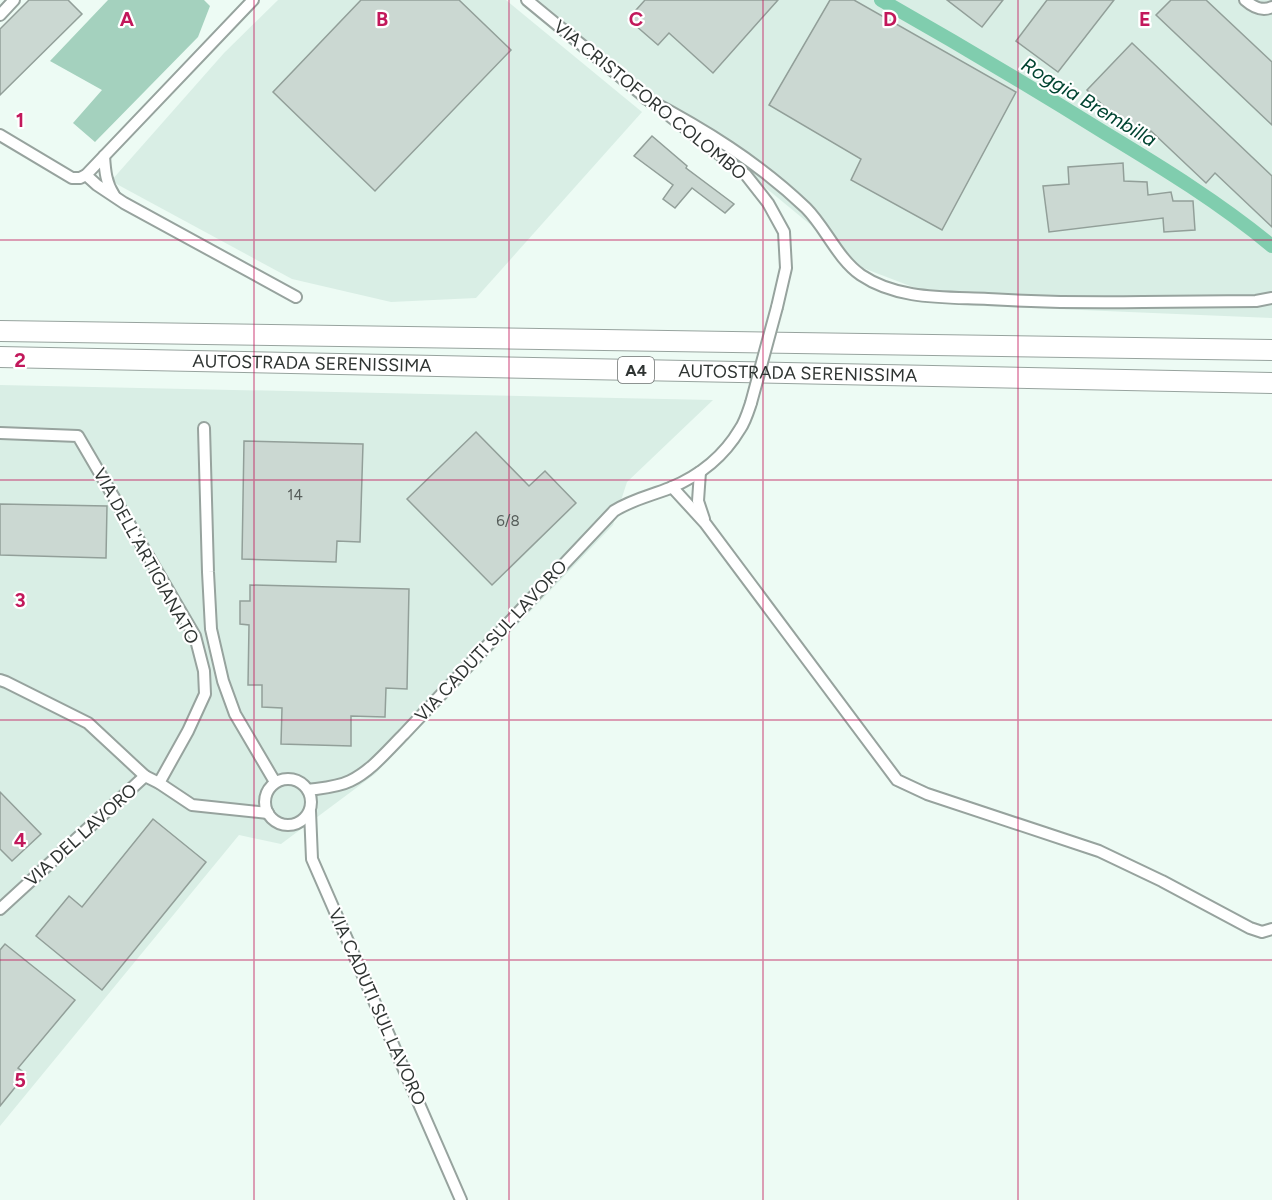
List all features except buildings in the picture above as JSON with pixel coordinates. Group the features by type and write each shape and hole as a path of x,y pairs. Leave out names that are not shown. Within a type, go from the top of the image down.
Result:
{"highway":[{"name":"AUTOSTRADA SERENISSIMA","path":"0,331 1272,350"},
{"name":"AUTOSTRADA SERENISSIMA","path":"0,357 1272,383"}],"street":[{"path":"0,15 14,0"},
{"path":"0,135 72,178 86,175 254,0"},
{"name":"VIA CRISTOFORO COLOMBO","path":"526,0 645,98 746,175 768,203 784,232 786,268 751,404"},
{"path":"1245,0 1251,6 1262,10 1272,8"},
{"path":"645,98 720,140 752,163 806,208 853,269 862,276 894,291 920,296 1050,302 1256,301 1272,298"},
{"path":"104,156 108,186 114,196"},
{"path":"86,175 114,196 297,297"},
{"name":"VIA CADUTI SUL LAVORO","path":"461,1200 312,859 309,790 352,781 368,769 412,726 614,511 629,502 672,487 700,472 723,453 742,428 751,404"},
{"path":"204,428 211,629 223,681 234,714 274,782"},
{"name":"VIA DELL'ARTIGIANATO","path":"0,433 78,436 195,636 204,670 205,694 188,731 159,783"},
{"path":"700,472 698,501 705,523"},
{"path":"672,487 705,523 897,780 927,794 1099,851 1162,881 1250,928 1262,932 1272,929"},
{"path":"0,680 88,723 145,776"},
{"name":"VIA DEL LAVORO","path":"0,909 145,776 192,805 268,813"},
{"path":"309,790 304,784 289,778 274,782 266,793 265,807 272,819 286,825 300,822 310,811"}],"shaded area":[{"path":"278,0 506,0 642,112 476,298 391,302 292,279 111,181 224,53"},
{"path":"538,0 1272,0 1272,318 960,305 863,268"},
{"path":"0,385 713,400 627,482 613,525 375,774 281,844 239,835 0,1126"}],"green space":[{"path":"108,0 204,0 210,6 198,37 95,142 73,123 102,90 50,61"}],"waterway":[{"name":"Roggia Brembilla","path":"881,0 1022,82 1170,173 1232,215 1272,246"}]}
